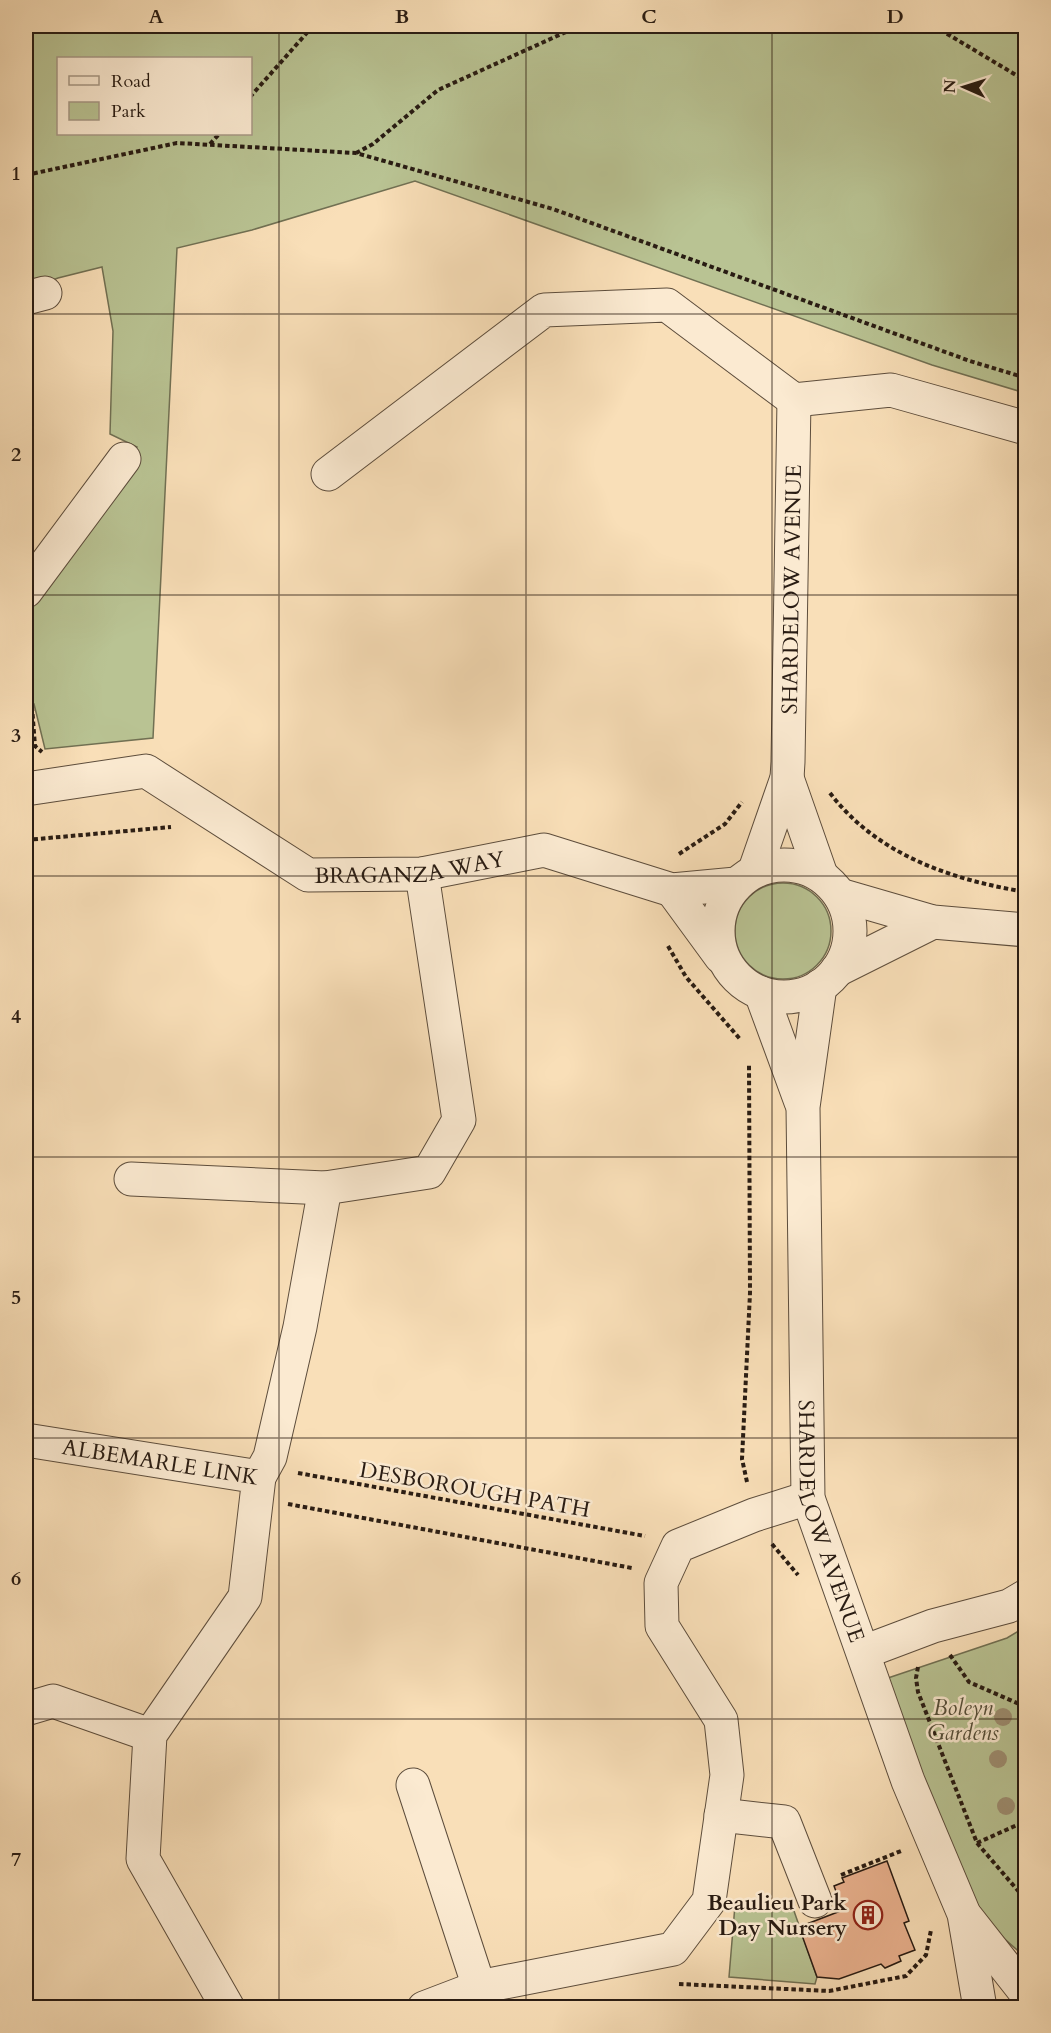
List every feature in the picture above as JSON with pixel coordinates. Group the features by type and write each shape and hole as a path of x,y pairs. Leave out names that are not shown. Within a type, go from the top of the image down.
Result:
{"street":[{"path":"328,474 544,310 667,305 794,400 891,390 1026,428"},
{"name":"SHARDELOW AVENUE","path":"794,400 787,778 746,877 723,903 717,925 718,942 726,964 741,982 761,993 783,998 800,996 829,978"},
{"path":"26,591 124,459"},
{"name":"BRAGANZA WAY","path":"26,789 146,771 308,875 422,874 544,850 672,875 746,877"},
{"name":"SHARDELOW AVENUE","path":"787,778 831,885 849,916 848,950 829,978 802,1107 808,1498 908,1781 964,1914 980,2007"},
{"path":"746,877 777,864 800,866 831,885 933,922 1026,930"},
{"path":"131,1179 326,1188 429,1172 459,1120 422,874"},
{"path":"672,875 726,964"},
{"path":"829,978 933,922"},
{"name":"SHARDELOW AVENUE","path":"761,993 802,1107"},
{"path":"264,1467 300,1327 326,1188"},
{"name":"ALBEMARLE LINK","path":"26,1440 264,1467 255,1509 245,1597 150,1735"},
{"path":"424,2007 479,1987 672,1949 709,1901 727,1775 721,1720 662,1626 662,1583 678,1546 754,1515 808,1498"},
{"path":"864,1652 933,1626 1009,1606 1026,1596"},
{"path":"26,1709 53,1701 150,1735 143,1859 228,2007"},
{"path":"412,1785 479,1987"},
{"path":"721,1815 784,1822 813,1894"},
{"name":"SHARDELOW AVENUE","path":"964,1914 1026,1993"}],"path":[{"path":"252,95 313,26"},
{"path":"356,153 373,144 438,90 579,26"},
{"path":"934,26 1026,81"},
{"path":"209,145 218,135"},
{"path":"26,175 177,143 356,153 553,209 970,362 1026,378"},
{"path":"26,702 32,707 35,746 50,758"},
{"path":"826,784 831,795 857,823 892,848 932,869 1026,892"},
{"path":"672,875 725,824 743,800"},
{"path":"26,840 149,830 223,820"},
{"path":"663,938 686,977 742,1041"},
{"path":"748,1489 742,1459 750,1293 749,1062"},
{"name":"DESBOROUGH PATH","path":"264,1467 654,1538 678,1546"},
{"path":"255,1509 288,1504 300,1506 642,1569 662,1583"},
{"path":"939,1656 957,1649"},
{"path":"948,1652 969,1682 1026,1707"},
{"path":"919,1662 916,1678 918,1692 977,1843 1019,1896 1026,1900"},
{"path":"977,1843 1026,1821"},
{"path":"813,1894 906,1849"},
{"path":"672,1984 696,1982 829,1991 906,1976 926,1955 932,1925"}],"green space":[{"path":"26,26 1025,26 1025,393 932,365 415,181 252,230 177,248 153,738 45,749 34,704 26,697 26,617 137,447 110,434 113,331 102,267 58,278 26,290"},
{"path":"783,883 802,886 817,897 828,912 831,931 828,950 817,965 802,976 783,979 764,976 749,965 738,950 735,931 738,912 749,897 764,886"},
{"name":"Boleyn Gardens","path":"1025,1627 1025,1957 975,1913 879,1681 1007,1638"},
{"path":"735,1905 794,1911 817,1977 815,1984 729,1977"}],"building":[{"name":"Beaulieu Park Day Nursery","path":"887,1861 909,1921 904,1923 915,1950 899,1956 901,1961 885,1968 881,1964 839,1979 817,1977 799,1927 843,1910 834,1886 844,1882 842,1878"}],"place":[{"name":"Beaulieu Park Day Nursery","path":"868,1915"}]}
